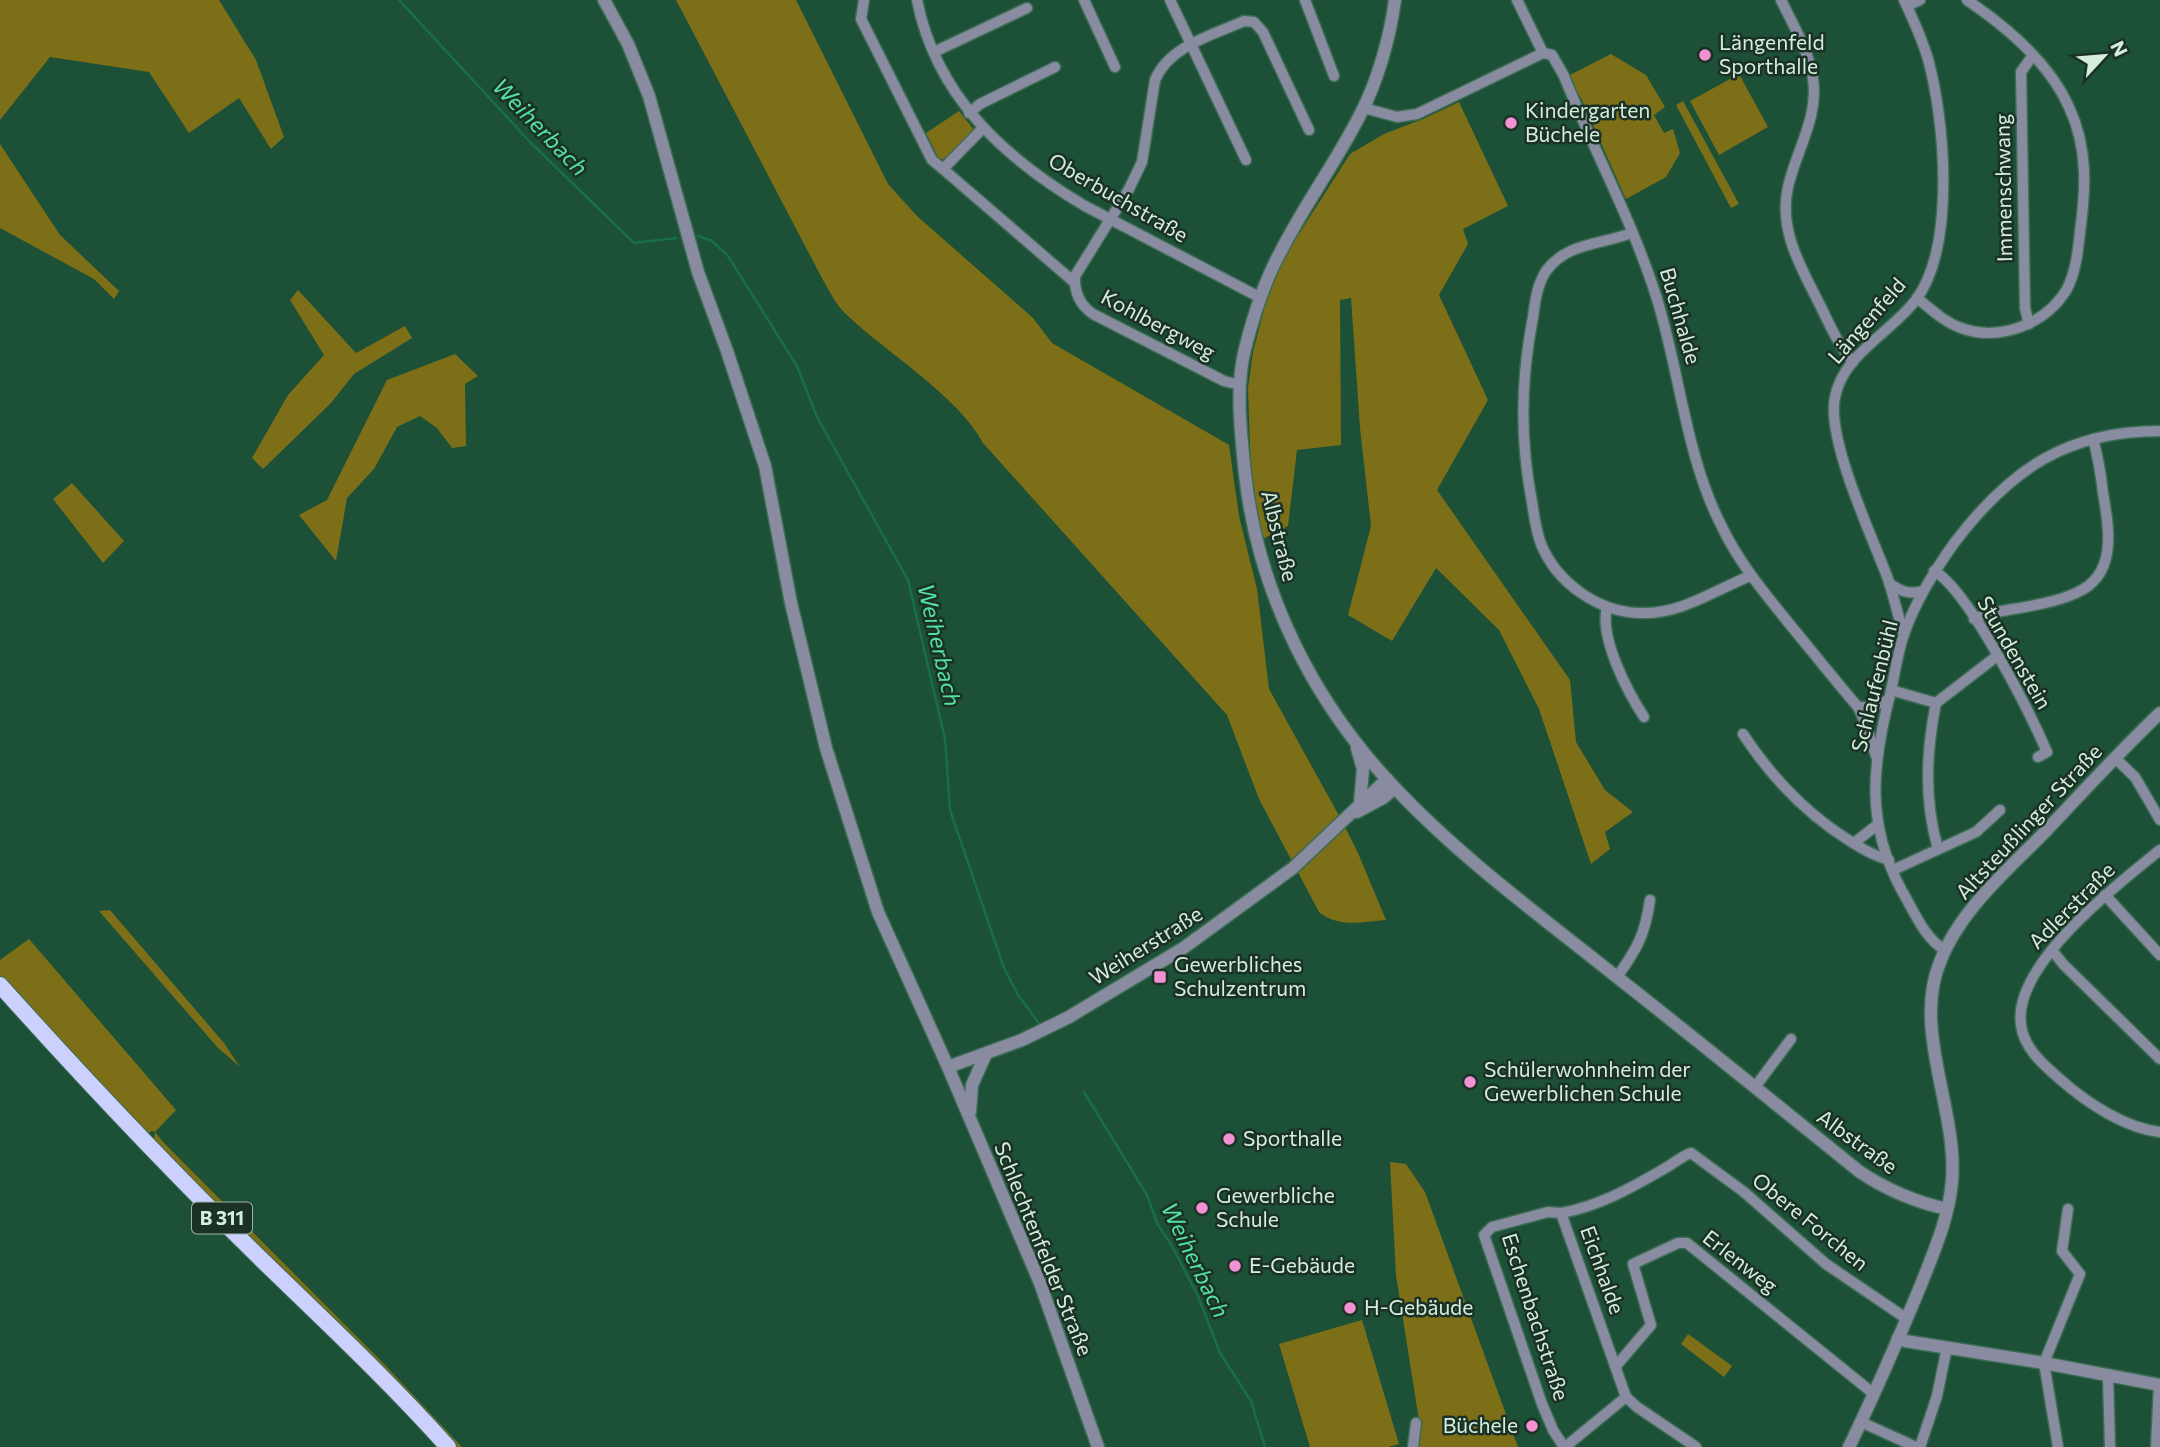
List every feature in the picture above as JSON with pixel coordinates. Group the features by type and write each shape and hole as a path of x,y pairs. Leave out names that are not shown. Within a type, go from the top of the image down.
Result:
{"main road":[{"name":"B 311","path":"0,985 62,1055 264,1261 386,1379 448,1447"}],"street":[{"name":"Schlechtenfelder Straße","path":"604,0 628,44 649,96 698,272 765,466 791,603 825,748 878,912 1040,1283 1098,1447"},
{"name":"Kohlbergweg","path":"864,0 861,19 932,160 1074,282 1082,305 1093,314 1224,381 1240,385"},
{"name":"Oberbuchstraße","path":"917,0 934,52 949,83 969,113 1019,161 1057,189 1110,220 1261,298"},
{"path":"1084,0 1115,66"},
{"path":"1170,0 1245,160"},
{"path":"1305,0 1334,76"},
{"name":"Albstraße","path":"1395,0 1388,34 1364,108 1279,253 1245,349 1240,385 1242,446 1249,504 1266,572 1287,627 1321,693 1352,738 1391,783 1460,848 1860,1172 1904,1197 1947,1209"},
{"path":"1364,108 1397,117 1417,114 1543,53 1517,0"},
{"path":"1781,0 1802,44 1814,87 1806,134 1788,187 1786,223 1802,270 1837,340 1853,362"},
{"path":"1906,3 1920,0"},
{"path":"1917,298 1946,320 1963,328 1996,332 2029,324 2049,310 2068,286 2077,260 2085,187 2082,146 2073,118 2059,89 2033,55 1967,0"},
{"name":"Längenfeld","path":"1904,635 1889,583 1844,461 1833,415 1839,383 1853,362 1900,319 1917,298 1926,282 1938,243 1942,162 1930,67 1906,3"},
{"path":"934,52 1027,8"},
{"path":"1074,282 1077,271 1110,220 1142,162 1150,98 1159,69 1168,59 1191,45 1244,21 1254,22 1263,32 1309,130"},
{"name":"Buchhalde","path":"1543,53 1552,55 1560,68 1656,295 1697,461 1708,497 1722,527 1750,576 1858,707 1876,756"},
{"name":"Immenschwang","path":"2029,324 2025,308 2021,72 2033,55"},
{"path":"969,113 980,104 1055,67"},
{"path":"943,169 983,128"},
{"path":"1631,233 1568,251 1547,271 1536,296 1524,382 1523,417 1528,475 1541,543 1559,573 1575,589 1608,607 1641,614 1671,609 1699,600 1750,576"},
{"name":"Schlaufenbühl","path":"1945,950 1928,935 1891,865 1877,825 1876,756 1904,635 1934,571 1976,516 2008,482 2044,459 2093,439 2125,432 2160,431"},
{"path":"1974,619 2075,594 2088,586 2101,572 2108,556 2109,536 2093,439"},
{"name":"Stundenstein","path":"1934,571 1950,583 1997,656 2048,752 2038,757"},
{"path":"1889,583 1913,594 1923,591"},
{"path":"1608,607 1606,627 1618,667 1644,717"},
{"path":"1938,849 1930,815 1927,778 1928,751 1936,703 1997,656"},
{"path":"1858,707 1871,707 1889,695 1936,703"},
{"name":"Altsteußlinger Straße","path":"1849,1447 1934,1254 1947,1209 1952,1182 1952,1149 1930,1010 1935,976 1945,950 1991,887 2160,714"},
{"path":"1743,734 1784,789 1818,820 1891,865 1976,832 2000,810"},
{"path":"1352,738 1363,769 1360,803"},
{"path":"2115,758 2135,777 2160,820"},
{"name":"Weiherstraße","path":"948,1068 985,1056 1069,1017 1182,949 1293,868 1360,803 1391,783"},
{"name":"Weiherstraße","path":"1342,821 1383,798 1391,783"},
{"path":"1854,843 1877,825"},
{"name":"Adlerstraße","path":"2160,850 2105,895 2052,950 2029,981 2022,999 2021,1025 2029,1048 2070,1088 2112,1115 2160,1132"},
{"path":"2105,895 2160,955"},
{"path":"1617,977 1637,950 1647,920 1650,900"},
{"path":"2052,950 2160,1059"},
{"path":"1755,1087 1791,1039"},
{"path":"971,1121 969,1106 972,1085 985,1056"},
{"name":"Eichhalde","path":"1626,1396 1561,1213 1576,1211 1598,1202 1654,1175 1691,1153"},
{"name":"Obere Forchen","path":"1691,1153 1744,1192 1826,1264 1906,1319"},
{"path":"2058,1447 2044,1363 2080,1274 2062,1251 2068,1209"},
{"name":"Eschenbachstraße","path":"1561,1213 1548,1212 1492,1227 1484,1235 1542,1404 1553,1430 1565,1447"},
{"name":"Erlenweg","path":"1616,1366 1651,1325 1633,1264 1678,1243 1687,1244 1874,1394"},
{"path":"1898,1338 2160,1385 2156,1447"},
{"path":"1861,1422 1918,1447 1937,1396 1947,1346"},
{"path":"2108,1377 2110,1447"},
{"path":"1565,1447 1626,1396 1637,1407 1696,1447"},
{"path":"1413,1447 1416,1423"}],"shaded area":[{"path":"0,0 219,0 256,60 284,137 271,149 239,98 189,133 149,72 50,57 0,120"},
{"path":"676,0 796,0 888,184 917,216 1033,318 1052,343 1229,445 1239,516 1257,589 1269,689 1342,821 1386,920 1342,922 1319,912 1259,799 1227,715 983,443 957,409 840,308"},
{"path":"1611,54 1646,75 1665,107 1654,115 1664,133 1673,129 1680,153 1666,177 1626,199 1582,100 1568,76"},
{"path":"1739,74 1768,127 1719,155 1690,101"},
{"path":"1683,101 1739,204 1731,208 1676,105"},
{"path":"1459,102 1508,206 1463,229 1468,244 1439,295 1488,400 1437,490 1570,680 1576,742 1605,790 1633,812 1605,832 1610,849 1591,864 1539,709 1499,630 1436,568 1392,641 1348,615 1371,526 1360,428 1351,298 1340,300 1341,445 1297,450 1288,526 1261,540 1251,477 1248,388 1253,352 1266,302 1284,257 1350,154 1384,134"},
{"path":"959,111 974,130 946,159 939,159 926,133"},
{"path":"0,144 60,235 119,291 114,299 94,279 0,228"},
{"path":"298,290 356,353 405,326 412,338 354,374 331,403 263,469 252,458 288,395 324,355 290,300"},
{"path":"455,354 478,376 465,384 466,446 452,448 437,428 420,416 397,427 374,469 347,498 336,561 299,515 327,500 387,380"},
{"path":"72,483 124,541 103,563 53,499"},
{"path":"110,910 224,1043 240,1067 218,1048 99,911"},
{"path":"29,939 176,1110 155,1132 147,1134 0,977 0,960"},
{"path":"155,1132 462,1447 455,1447 323,1309 154,1142"},
{"path":"1390,1162 1406,1164 1425,1192 1518,1447 1416,1447 1419,1420 1396,1275"},
{"path":"1362,1320 1399,1444 1388,1447 1310,1447 1279,1344"},
{"path":"1688,1334 1732,1366 1724,1377 1681,1344"}],"waterway":[{"name":"Weiherbach","path":"399,0 530,142 634,243 676,238"},
{"name":"Weiherbach","path":"698,236 712,241 728,256 797,366 817,417 908,580 945,739 950,810 1004,968 1018,995 1038,1022"},
{"name":"Weiherbach","path":"1084,1092 1147,1195 1158,1225 1198,1296 1220,1353 1251,1401 1265,1447"}],"place":[{"name":"Längenfeld Sporthalle","path":"1705,55"},
{"name":"Kindergarten Büchele","path":"1511,123"},
{"name":"Gewerbliches Schulzentrum","path":"1160,977"},
{"name":"Schülerwohnheim der Gewerblichen Schule","path":"1470,1082"},
{"name":"Sporthalle","path":"1229,1139"},
{"name":"Gewerbliche Schule","path":"1202,1208"},
{"name":"E-Gebäude","path":"1235,1266"},
{"name":"H-Gebäude","path":"1350,1308"},
{"name":"Büchele","path":"1532,1426"}]}
